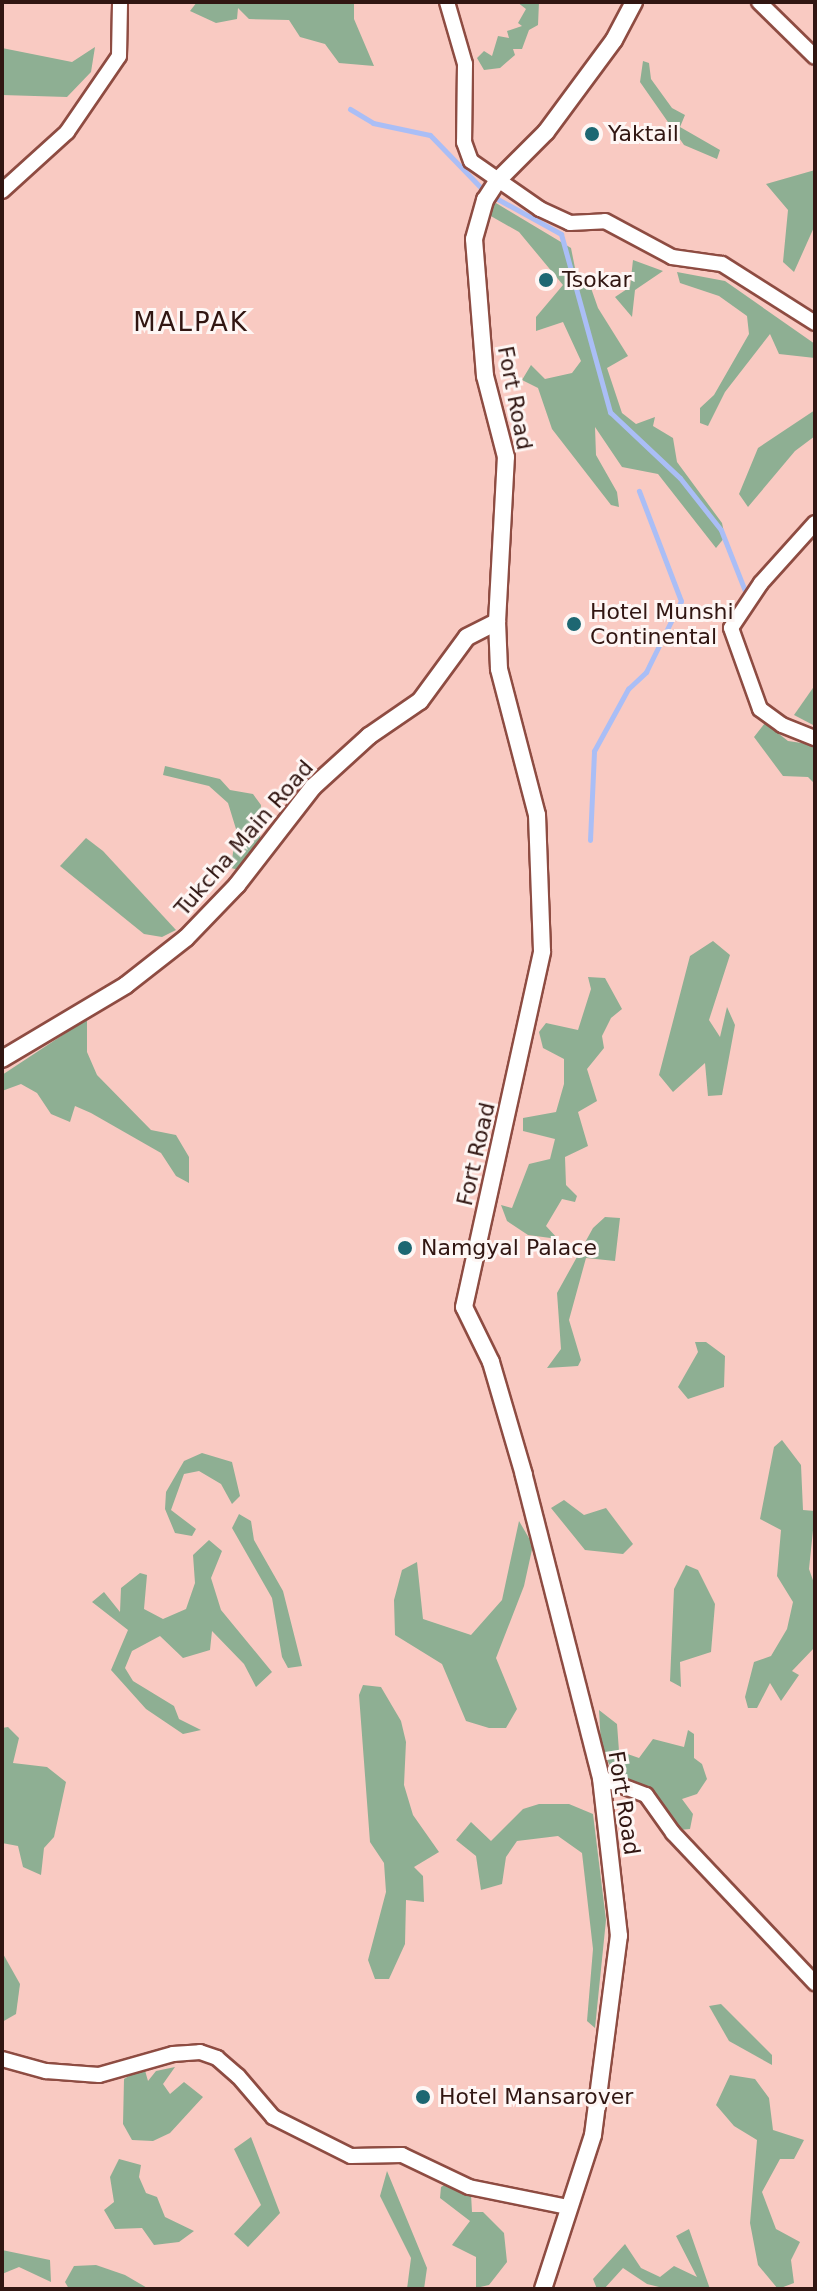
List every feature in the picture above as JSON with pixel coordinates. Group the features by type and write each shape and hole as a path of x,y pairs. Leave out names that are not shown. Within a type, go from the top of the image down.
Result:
{"street":[{"path":"2,191 67,132 119,56 120,2"},
{"path":"447,2 465,64 464,142 471,161 491,190 570,223 605,221 672,257 722,264 815,323"},
{"name":"Fort Road","path":"543,2289 567,2207 593,2135 619,1936 601,1778 512,1433 491,1362 464,1307 542,951 537,815 499,669 497,622 506,457 485,376 474,239 491,190 546,132 614,40 634,2"},
{"path":"759,2 815,57"},
{"path":"815,523 761,583 731,628 760,709 782,725 815,738"},
{"name":"Tukcha Main Road","path":"2,1059 126,985 186,938 237,885 313,787 369,736 420,701 467,637 497,622"},
{"path":"601,1778 646,1795 673,1833 815,1983"},
{"path":"2,2059 46,2071 99,2075 173,2054 200,2052 217,2058 238,2076 273,2117 351,2156 402,2155 469,2187 567,2207"}],"green space":[{"path":"197,2 354,2 354,19 374,66 339,63 325,44 300,37 289,20 249,19 238,8 237,19 216,23 190,11"},
{"path":"517,2 539,2 538,25 529,30 522,49 513,49 515,55 500,68 484,70 477,58 484,51 492,56 498,36 509,38 507,31 522,26 518,23 526,9"},
{"path":"95,47 91,72 67,97 2,95 2,48 72,62"},
{"path":"643,61 649,63 651,79 672,108 685,115 680,127 720,150 717,159 684,145 640,82"},
{"path":"815,170 815,225 794,272 783,262 788,210 766,184"},
{"path":"496,203 571,248 576,273 591,288 598,308 628,356 607,368 622,413 636,424 655,417 653,426 673,438 677,462 722,523 725,537 716,548 658,474 622,467 595,427 596,455 617,492 619,507 611,505 552,429 538,388 522,380 531,365 545,379 572,373 581,361 563,322 536,331 536,317 563,285 519,232 489,215 488,209"},
{"path":"633,260 663,271 635,290 632,317 615,297 630,287"},
{"path":"677,272 725,281 815,344 815,358 779,354 770,334 725,392 708,426 700,423 700,408 714,395 749,334 747,316 719,296 680,283"},
{"path":"815,410 815,436 795,451 748,507 739,494 758,448"},
{"path":"815,685 815,726 794,715"},
{"path":"765,723 788,741 815,745 815,784 808,777 783,776 754,737"},
{"path":"165,766 220,779 230,790 253,794 261,805 260,843 239,870 231,868 236,829 228,803 209,786 163,775"},
{"path":"86,838 103,851 176,930 162,937 144,934 60,866"},
{"path":"713,941 730,955 709,1020 720,1037 727,1007 735,1025 722,1095 708,1096 705,1063 673,1092 659,1075 690,956"},
{"path":"588,977 605,978 622,1009 611,1018 602,1036 604,1048 587,1069 597,1101 578,1112 588,1146 565,1157 566,1185 577,1196 575,1202 562,1199 546,1226 558,1239 528,1235 507,1221 501,1205 512,1208 529,1164 550,1159 555,1139 523,1131 523,1118 556,1112 564,1084 564,1059 543,1048 539,1032 546,1023 578,1030 591,989"},
{"path":"87,1019 87,1052 97,1075 151,1130 176,1135 189,1157 189,1183 176,1176 161,1153 91,1113 75,1106 70,1122 51,1114 37,1093 21,1084 2,1091 2,1075"},
{"path":"605,1217 620,1218 615,1261 586,1258 569,1320 581,1360 578,1366 547,1368 561,1349 557,1293 593,1228"},
{"path":"695,1342 706,1342 725,1356 724,1387 688,1399 678,1387 698,1352"},
{"path":"782,1440 801,1465 803,1510 815,1511 809,1569 815,1586 815,1647 792,1671 799,1675 781,1701 770,1683 757,1708 748,1708 745,1697 754,1662 771,1656 787,1629 793,1602 777,1576 781,1530 760,1519 774,1447"},
{"path":"202,1453 232,1462 240,1496 232,1504 221,1484 199,1471 184,1474 171,1510 196,1529 192,1536 175,1533 165,1509 166,1492 184,1461"},
{"path":"564,1500 584,1515 606,1508 633,1544 623,1554 585,1550 551,1508"},
{"path":"239,1514 251,1521 254,1540 283,1591 302,1666 288,1668 282,1657 272,1598 232,1528"},
{"path":"519,1521 533,1545 524,1586 496,1658 517,1709 506,1728 489,1728 466,1721 442,1664 395,1635 394,1600 402,1570 417,1562 423,1619 471,1635 502,1600"},
{"path":"209,1540 222,1551 211,1578 221,1610 272,1672 256,1687 244,1664 212,1631 210,1650 183,1658 160,1636 132,1651 125,1668 133,1681 174,1706 179,1719 201,1730 183,1734 146,1709 111,1670 128,1630 92,1602 104,1592 120,1612 121,1588 140,1573 147,1575 144,1609 163,1619 186,1609 195,1583 193,1555"},
{"path":"686,1565 698,1570 715,1604 711,1652 680,1662 681,1687 670,1681 674,1589"},
{"path":"363,1685 381,1687 401,1721 406,1742 404,1785 413,1815 439,1852 414,1867 423,1876 424,1902 406,1900 405,1944 389,1979 375,1979 368,1960 386,1892 384,1863 370,1842 359,1695"},
{"path":"599,1710 617,1724 619,1751 639,1758 653,1739 684,1747 688,1730 694,1734 694,1758 702,1764 707,1779 697,1794 682,1799 693,1814 690,1829 679,1830 662,1803 614,1776 601,1745"},
{"path":"8,1727 19,1738 13,1763 47,1767 66,1782 54,1837 44,1848 41,1875 23,1867 18,1846 2,1843 2,1728"},
{"path":"539,1804 569,1804 593,1814 606,1920 595,2028 587,2021 593,1949 582,1853 558,1836 517,1841 506,1857 502,1884 481,1890 476,1856 456,1840 471,1822 491,1841 523,1809"},
{"path":"2,1952 20,1984 16,2014 2,2022"},
{"path":"721,2004 772,2055 772,2065 729,2041 709,2006"},
{"path":"144,2067 148,2081 156,2071 175,2067 163,2084 170,2094 184,2082 203,2097 170,2133 153,2141 132,2140 123,2124 124,2079"},
{"path":"730,2075 755,2079 769,2098 773,2130 804,2140 794,2159 780,2159 762,2192 776,2229 800,2242 791,2260 794,2283 778,2289 758,2265 750,2223 757,2140 734,2126 716,2105"},
{"path":"251,2137 280,2213 248,2247 234,2234 261,2205 234,2149"},
{"path":"119,2159 141,2165 139,2177 146,2193 157,2197 165,2217 194,2231 179,2242 154,2245 142,2228 115,2229 104,2210 114,2202 110,2177"},
{"path":"387,2171 427,2268 424,2289 407,2289 411,2258 380,2196"},
{"path":"449,2182 471,2194 472,2212 483,2212 504,2233 507,2262 489,2285 476,2288 476,2257 452,2245 470,2221 440,2198 441,2187"},
{"path":"689,2229 710,2289 667,2289 647,2284 623,2268 604,2289 597,2289 593,2279 625,2244 641,2268 660,2277 674,2266 697,2277 676,2236"},
{"path":"2,2250 50,2260 51,2282 19,2267 2,2274"},
{"path":"96,2265 125,2275 149,2289 69,2289 65,2282 74,2266"}],"waterway":[{"path":"350,109 373,123 430,135 485,192 561,234 610,412 680,478 721,530 745,591"},
{"path":"590,840 594,751 628,689 646,672 681,601 639,491"}],"place":[{"name":"Yaktail","path":"592,134"},
{"name":"Tsokar","path":"546,280"},
{"name":"Hotel Munshi Continental","path":"574,624"},
{"name":"Namgyal Palace","path":"405,1248"},
{"name":"Hotel Mansarover","path":"423,2097"}],"district":[{"name":"MALPAK","path":"191,323"}]}
